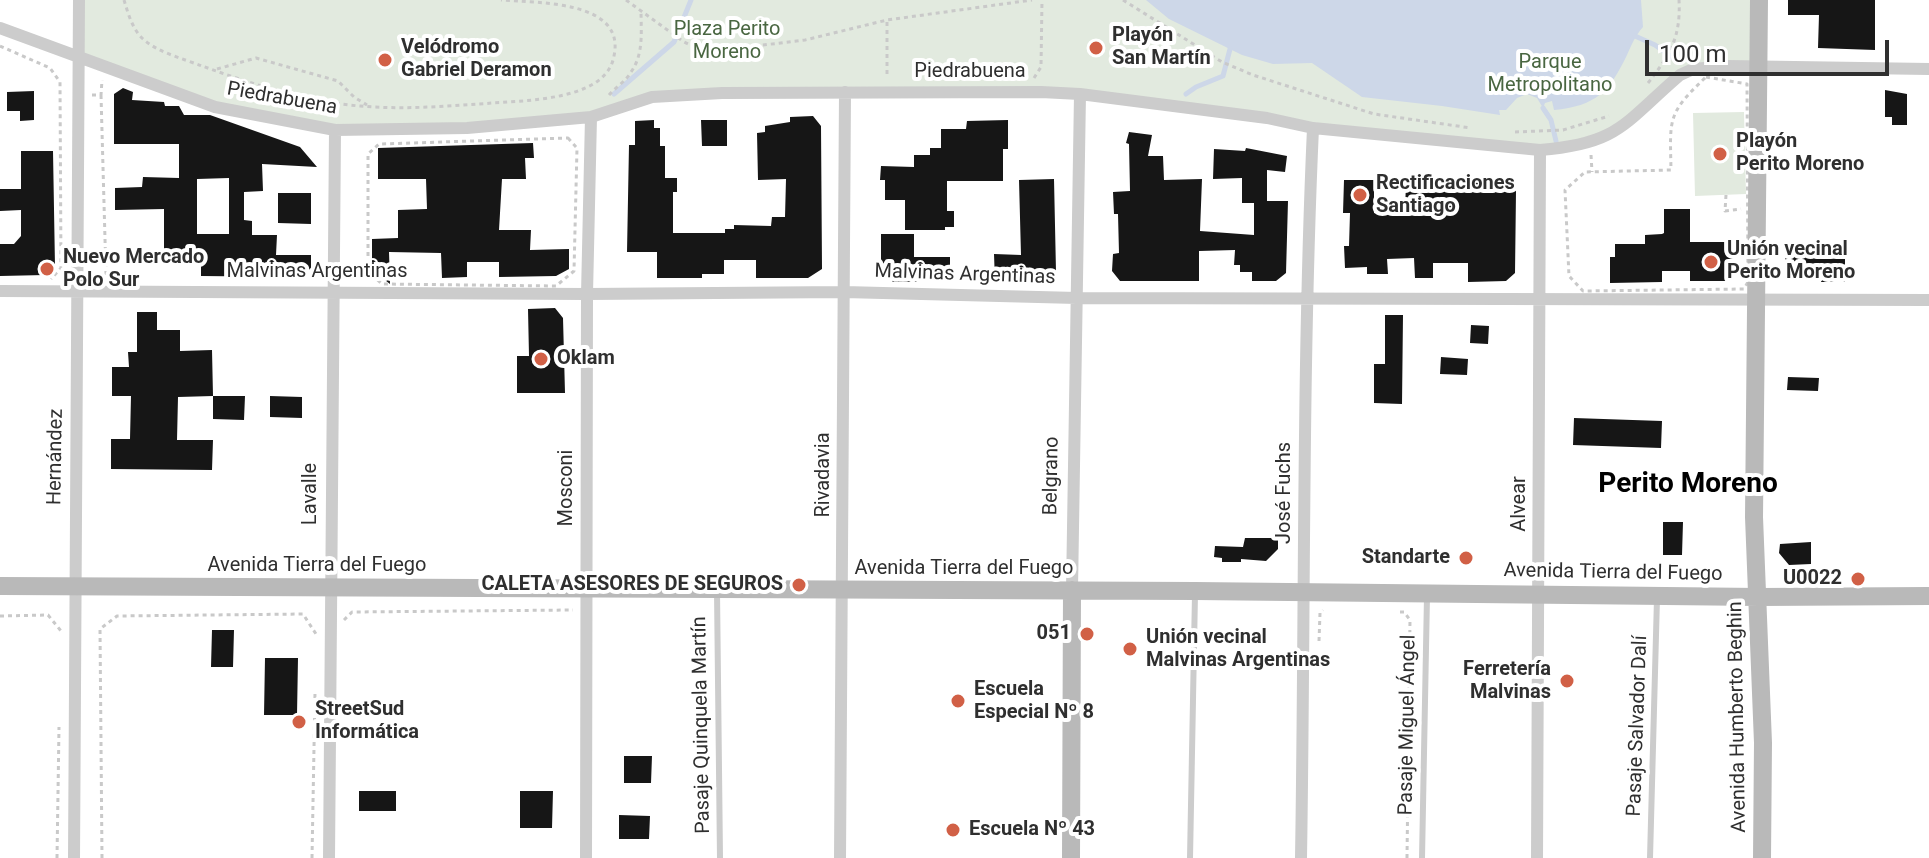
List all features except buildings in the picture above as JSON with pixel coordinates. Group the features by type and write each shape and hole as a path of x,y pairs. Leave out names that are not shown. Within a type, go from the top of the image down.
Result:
{"street":[{"name":"Hernández","path":"74,858 79,0"},
{"name":"Avenida Humberto Beghin","path":"1759,0 1754,517 1763,743 1762,858"},
{"name":"Piedrabuena","path":"0,28 215,107 335,130 467,128 591,117 652,97 722,93 1025,92 1080,94 1267,118 1313,128 1540,150 1572,147 1617,132 1680,75 1693,69 1759,65 1929,69"},
{"name":"Rivadavia","path":"840,858 845,92"},
{"name":"Belgrano","path":"1071,858 1080,94"},
{"name":"Mosconi","path":"586,858 587,294 591,117"},
{"name":"José Fuchs","path":"1301,858 1306,299 1313,128"},
{"name":"Lavalle","path":"329,858 335,130"},
{"name":"Alvear","path":"1537,858 1540,150"},
{"name":"Malvinas Argentinas","path":"0,291 844,292 1077,298 1929,300"},
{"name":"Avenida Tierra del Fuego","path":"0,586 1929,596"}],"lane":[{"name":"Pasaje Quinquela Martín","path":"717,591 720,858"},
{"path":"1190,858 1195,591"},
{"name":"Pasaje Miguel Ángel","path":"1422,858 1427,593"},
{"name":"Pasaje Salvador Dalí","path":"1650,858 1657,595"}],"path":[{"path":"124,0 132,24 143,39 213,70 324,101 373,107 423,108 550,98 580,91 595,84 607,73 615,53 615,43 608,26 595,13 567,3 501,0"},
{"path":"626,0 696,48 762,46 805,40 887,20 1032,0"},
{"path":"1025,92 1041,67 1042,0"},
{"path":"1123,0 1222,62 1242,71 1374,114 1476,128"},
{"path":"1640,91 1672,50 1679,0"},
{"path":"591,117 630,75 637,61 641,10"},
{"path":"887,20 887,74"},
{"path":"1674,44 1683,46 1695,56"},
{"path":"0,46 50,68 60,82 61,268 50,280"},
{"path":"213,70 256,58 338,81 354,97 373,107"},
{"path":"1706,77 1747,84 1747,209 1748,282 1744,289 1583,291 1569,276 1565,190 1585,172 1671,170 1670,121 1683,99 1706,77"},
{"path":"101,95 106,275 114,284"},
{"path":"1503,131 1563,130 1617,112"},
{"path":"568,138 577,148 574,271 556,286 382,284 368,271 368,154 379,144 568,138"},
{"path":"1726,195 1725,211 1747,209"},
{"path":"1319,644 1320,613 1329,604"},
{"path":"340,625 352,612 578,610"},
{"path":"1389,610 1404,612 1410,620 1407,858"},
{"path":"102,858 100,629 117,616 303,614 316,630 315,646"},
{"path":"0,616 48,615 61,631"},
{"path":"312,858 315,691"},
{"path":"57,858 59,722"}],"green space":[{"name":"Parque Metropolitano","path":"79,0 1759,0 1759,65 1693,69 1617,132 1540,150 1080,94 652,97 591,117 335,130 215,107 79,57"},
{"name":"Playón Perito Moreno","path":"1744,112 1746,194 1695,196 1693,113"}],"water":[{"path":"1146,0 1641,0 1643,27 1614,79 1591,101 1554,110 1552,101 1545,103 1543,108 1537,98 1527,94 1517,98 1506,110 1499,110 1500,115 1362,97 1312,63 1273,64 1242,55 1169,19"}],"waterway":[{"path":"614,94 674,42 691,0"},
{"path":"1635,36 1676,60"},
{"path":"1186,94 1223,76 1230,49"},
{"path":"1543,108 1551,120 1556,141"}],"place":[{"name":"Playón San Martín","path":"1096,48"},
{"name":"Velódromo Gabriel Deramon","path":"385,60"},
{"name":"Playón Perito Moreno","path":"1720,154"},
{"name":"Rectificaciones Santiago","path":"1360,195"},
{"name":"Unión vecinal Perito Moreno","path":"1711,262"},
{"name":"Nuevo Mercado Polo Sur","path":"47,269"},
{"name":"Oklam","path":"541,359"},
{"name":"Standarte","path":"1466,558"},
{"name":"U0022","path":"1858,579"},
{"name":"CALETA ASESORES DE SEGUROS","path":"799,585"},
{"name":"051","path":"1087,634"},
{"name":"Unión vecinal Malvinas Argentinas","path":"1130,649"},
{"name":"Ferretería Malvinas","path":"1567,681"},
{"name":"Escuela Especial Nº 8","path":"958,701"},
{"name":"StreetSud Informática","path":"299,722"},
{"name":"Escuela Nº 43","path":"953,830"}],"district":[{"name":"Perito Moreno","path":"1688,485"}],"park label":[{"name":"Plaza Perito Moreno","path":"727,42"}]}
